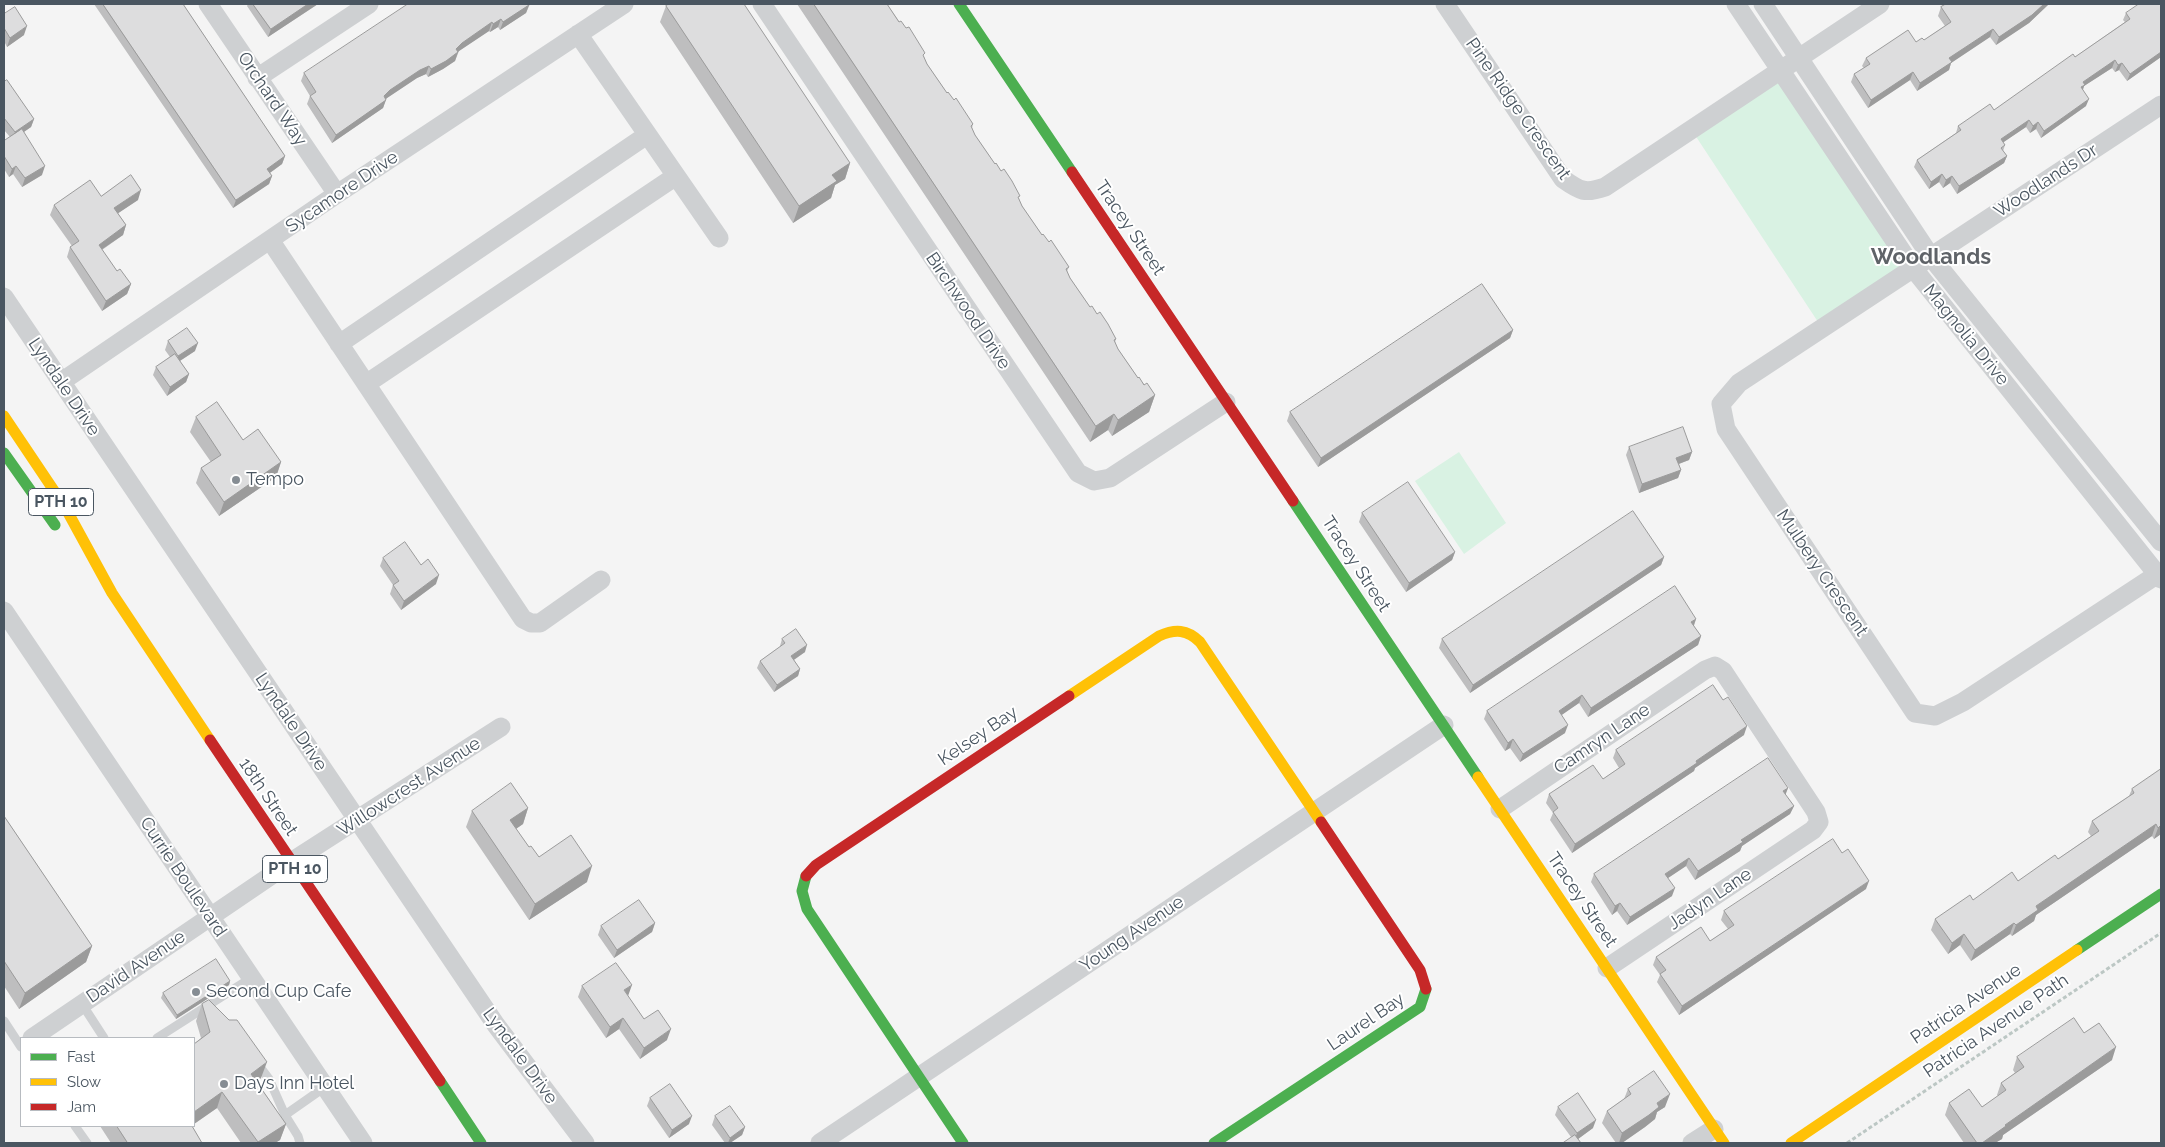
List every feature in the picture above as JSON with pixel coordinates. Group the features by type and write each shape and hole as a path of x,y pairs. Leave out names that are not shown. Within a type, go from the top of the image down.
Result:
{"street":[{"name":"Orchard Way","path":"208,4 337,194"},
{"path":"257,78 369,4"},
{"name":"Sycamore Drive","path":"61,382 337,194 624,4"},
{"name":"Birchwood Drive","path":"762,4 1078,473 1094,481 1110,478 1226,402"},
{"name":"Tracey Street","path":"959,4 1719,1136"},
{"name":"Pine Ridge Crescent","path":"1445,4 1563,180 1576,189 1590,192 1605,187 1880,4"},
{"name":"Magnolia Drive","path":"1736,4 1913,268 2160,575"},
{"name":"Magnolia Drive","path":"1763,4 1931,257 2161,542"},
{"path":"578,34 718,238"},
{"name":"Woodlands Dr","path":"1931,257 2160,109"},
{"path":"339,344 648,134"},
{"path":"366,384 676,176"},
{"path":"270,240 523,619 531,624 540,623 601,580"},
{"name":"Mulbery Crescent","path":"1931,257 1739,382 1721,404 1726,428 1915,713 1935,716 1962,702 2160,575"},
{"name":"Lyndale Drive","path":"4,297 496,1025 584,1143"},
{"name":"18th Street","path":"4,416 65,507 112,593 481,1143"},
{"name":"PTH 10","path":"4,453 61,532"},
{"name":"18th Street","path":"74,547 112,593"},
{"name":"Currie Boulevard","path":"4,611 362,1143"},
{"name":"Kelsey Bay","path":"918,1077 803,902 801,885 810,871 865,832 1159,636 1175,630 1188,632 1200,642 1315,812"},
{"name":"Camryn Lane","path":"1500,809 1704,670 1715,666 1723,671 1816,812 1819,822 1813,830"},
{"name":"Young Avenue","path":"820,1143 1444,725"},
{"name":"Willowcrest Avenue","path":"291,862 501,727"},
{"name":"Laurel Bay","path":"1214,1143 1413,1012 1420,1006 1427,994 1425,981 1420,970 1315,812"},
{"name":"Jadyn Lane","path":"1606,968 1813,830"},
{"name":"David Avenue","path":"34,1037 291,862"},
{"name":"Patricia Avenue","path":"1791,1143 2161,894"},
{"path":"918,1077 963,1143"},
{"path":"1692,1143 1719,1136"}],"lane":[{"path":"159,1037 251,978"},
{"path":"82,1004 103,1037"},
{"path":"4,1021 20,1039"},
{"path":"253,1056 269,1079 285,1116 298,1136 300,1143"},
{"path":"285,1116 325,1087"},
{"path":"76,1127 87,1143"}],"path":[{"name":"Patricia Avenue Path","path":"1847,1143 2161,933"}],"green space":[{"path":"1780,71 1913,268 1822,328 1691,129"},
{"path":"1459,452 1506,523 1464,554 1415,481"}],"building":[{"path":"103,4 183,4 285,156 267,169 272,176 236,200"},
{"path":"253,4 308,4 271,29"},
{"path":"408,4 529,5 503,22 501,19 493,24 492,22 462,43 456,49 458,52 446,61 431,69 429,66 420,70 390,90 384,96 386,100 336,135 310,96 316,92 304,73"},
{"path":"669,4 744,4 850,163 832,175 837,181 799,206 666,6"},
{"path":"814,4 887,4 899,22 901,21 906,28 909,27 925,53 923,55 927,64 947,93 954,100 956,98 973,124 971,126 975,135 995,164 1001,171 1004,169 1012,181 1020,196 1018,197 1022,206 1042,235 1049,242 1051,240 1069,267 1066,269 1070,278 1090,307 1092,306 1097,314 1100,312 1116,339 1114,340 1118,349 1138,378 1144,385 1147,383 1155,395 1118,420 1114,414 1096,426"},
{"path":"1946,4 2044,4 2032,15 1999,37 1993,29 1949,58 1952,62 1920,83 1913,72 1871,100 1854,74 1870,64 1866,58 1908,30 1916,42 1922,38 1924,40 1951,22 1941,7"},
{"path":"2139,4 2161,4 2161,52 2130,74 2122,63 2118,65 2115,60 2083,82 2085,85 2081,87 2089,99 2044,131 2038,122 2033,126 2029,120 2001,139 2005,145 2001,148 2007,156 1959,186 1952,176 1946,180 1942,174 1931,182 1917,160 1961,130 1958,126 1990,104 1994,110 2073,54 2075,57 2130,19 2126,13"},
{"path":"15,7 27,26 10,38 4,28 4,14"},
{"path":"7,80 34,119 15,132 4,118 4,82"},
{"path":"22,129 45,166 25,178 16,166 12,169 4,156 4,141"},
{"path":"131,175 141,190 114,208 126,225 99,245 117,271 120,269 131,284 106,301 70,247 79,241 54,205 90,180 101,196"},
{"path":"1482,284 1513,330 1321,458 1290,412"},
{"path":"187,328 198,343 178,356 168,341"},
{"path":"175,354 189,374 170,387 156,367"},
{"path":"217,402 243,440 258,429 281,462 224,502 201,468 221,455 196,417"},
{"path":"1683,427 1692,452 1676,458 1681,470 1642,484 1629,447"},
{"path":"1408,482 1455,552 1409,583 1362,513"},
{"path":"1633,511 1664,557 1473,685 1442,639"},
{"path":"405,542 421,565 428,559 439,575 404,601 393,585 399,581 383,558"},
{"path":"1675,586 1696,619 1691,622 1701,636 1591,708 1582,695 1559,711 1568,725 1523,754 1513,739 1508,743 1487,711"},
{"path":"796,629 807,645 791,656 800,669 777,685 760,661 785,643 782,639"},
{"path":"1713,685 1723,700 1728,697 1747,726 1696,761 1697,763 1575,844 1553,812 1558,808 1549,794 1593,765 1603,779 1625,764 1616,750"},
{"path":"1768,758 1788,788 1783,791 1794,806 1741,840 1743,842 1698,871 1689,858 1665,874 1675,888 1630,917 1620,903 1615,906 1594,874"},
{"path":"2161,769 2161,825 2158,828 2156,824 2036,906 2038,910 2016,925 2014,923 1975,950 1964,934 1952,943 1935,919 1970,895 1973,900 2012,872 2018,881 2055,855 2058,859 2099,831 2092,821 2134,793 2132,789"},
{"path":"511,783 528,808 510,820 529,847 531,846 539,857 571,835 592,866 535,904 472,811"},
{"path":"4,816 92,946 25,993 4,961"},
{"path":"1833,839 1842,853 1848,849 1869,881 1682,1006 1660,974 1666,970 1656,957 1701,927 1710,941 1734,925 1724,911"},
{"path":"639,900 655,923 617,950 601,926"},
{"name":"Second Cup Cafe","path":"216,959 230,981 177,1015 163,993"},
{"path":"616,963 632,985 624,990 644,1019 658,1010 671,1029 644,1048 623,1018 610,1027 582,986"},
{"name":"Days Inn Hotel","path":"209,1000 229,1020 237,1020 267,1062 251,1074 286,1124 258,1142 222,1092 195,1111 195,1043 210,1032 202,1004"},
{"path":"2074,1018 2084,1033 2099,1023 2116,1047 1982,1143 1977,1143 1949,1103 1969,1089 1982,1107 2006,1090 2001,1083 2024,1067 2017,1057"},
{"path":"1654,1071 1670,1094 1657,1103 1659,1107 1622,1133 1607,1111 1631,1094 1628,1089"},
{"path":"670,1084 692,1116 672,1130 650,1098"},
{"path":"1578,1093 1596,1120 1577,1133 1558,1107"},
{"path":"730,1106 745,1127 730,1138 715,1116"},
{"name":"Days Inn Hotel","path":"118,1127 193,1127 202,1143 128,1143"},
{"path":"1575,1135 1581,1143 1563,1143"}],"traffic: fast":[{"path":"959,4 1072,172"},
{"path":"4,453 55,525"},
{"path":"1293,501 1478,777"},
{"path":"806,876 802,891 807,909 963,1143"},
{"path":"2077,950 2161,894"},
{"path":"1214,1143 1420,1007 1426,989"},
{"path":"440,1081 481,1143"}],"traffic: slow":[{"path":"4,416 65,507 112,593 210,740"},
{"path":"1069,696 1159,636 1176,631 1186,633 1200,642 1321,822"},
{"path":"1478,777 1724,1143"},
{"path":"1791,1143 2077,950"}],"traffic: jam":[{"path":"1072,172 1293,501"},
{"path":"806,876 816,865 1069,696"},
{"path":"210,740 440,1081"},
{"path":"1321,822 1420,970 1426,989"}],"place":[{"name":"Tempo","path":"236,480"},
{"name":"Second Cup Cafe","path":"196,992"},
{"name":"Days Inn Hotel","path":"224,1084"}],"district":[{"name":"Woodlands","path":"1931,257"}]}
